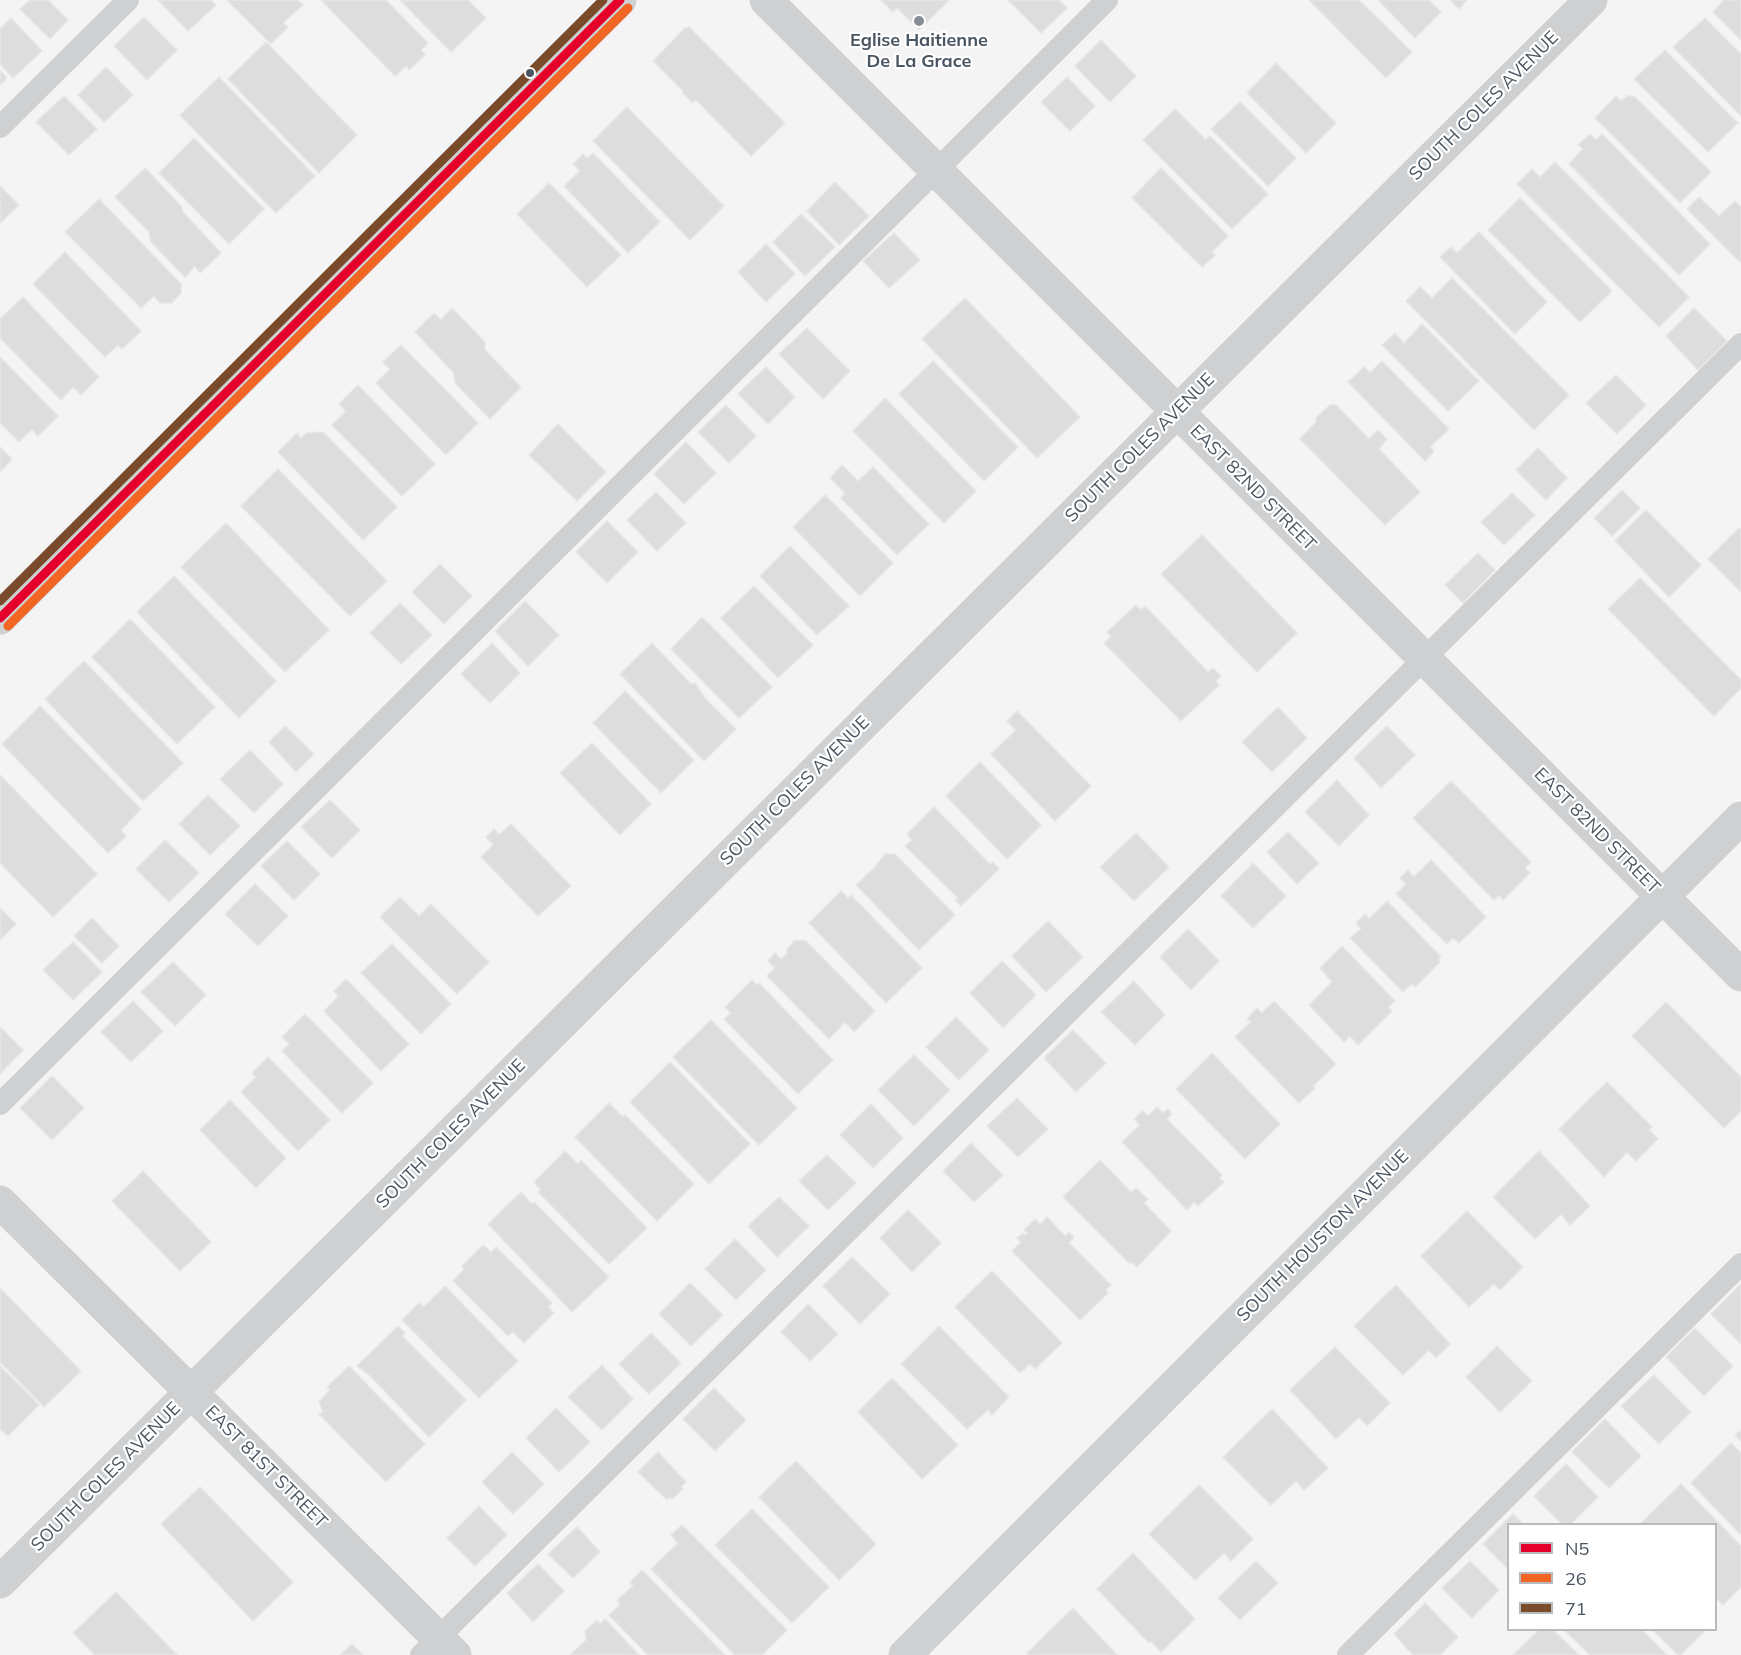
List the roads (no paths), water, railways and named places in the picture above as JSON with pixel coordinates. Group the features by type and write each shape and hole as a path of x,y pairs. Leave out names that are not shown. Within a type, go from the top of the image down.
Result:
{"street":[{"path":"0,618 620,0"},
{"name":"EAST 82ND STREET","path":"766,0 1741,975"},
{"name":"SOUTH COLES AVENUE","path":"0,1582 1590,0"},
{"name":"SOUTH HOUSTON AVENUE","path":"905,1655 1741,818"},
{"name":"EAST 81ST STREET","path":"0,1202 191,1392 438,1649"}],"lane":[{"path":"0,127 128,0"},
{"path":"0,1104 1107,0"},
{"path":"438,1649 1741,344"},
{"path":"1348,1655 1741,1264"}],"place":[{"name":"Eglise Haitienne De La Grace","path":"919,21"}]}
